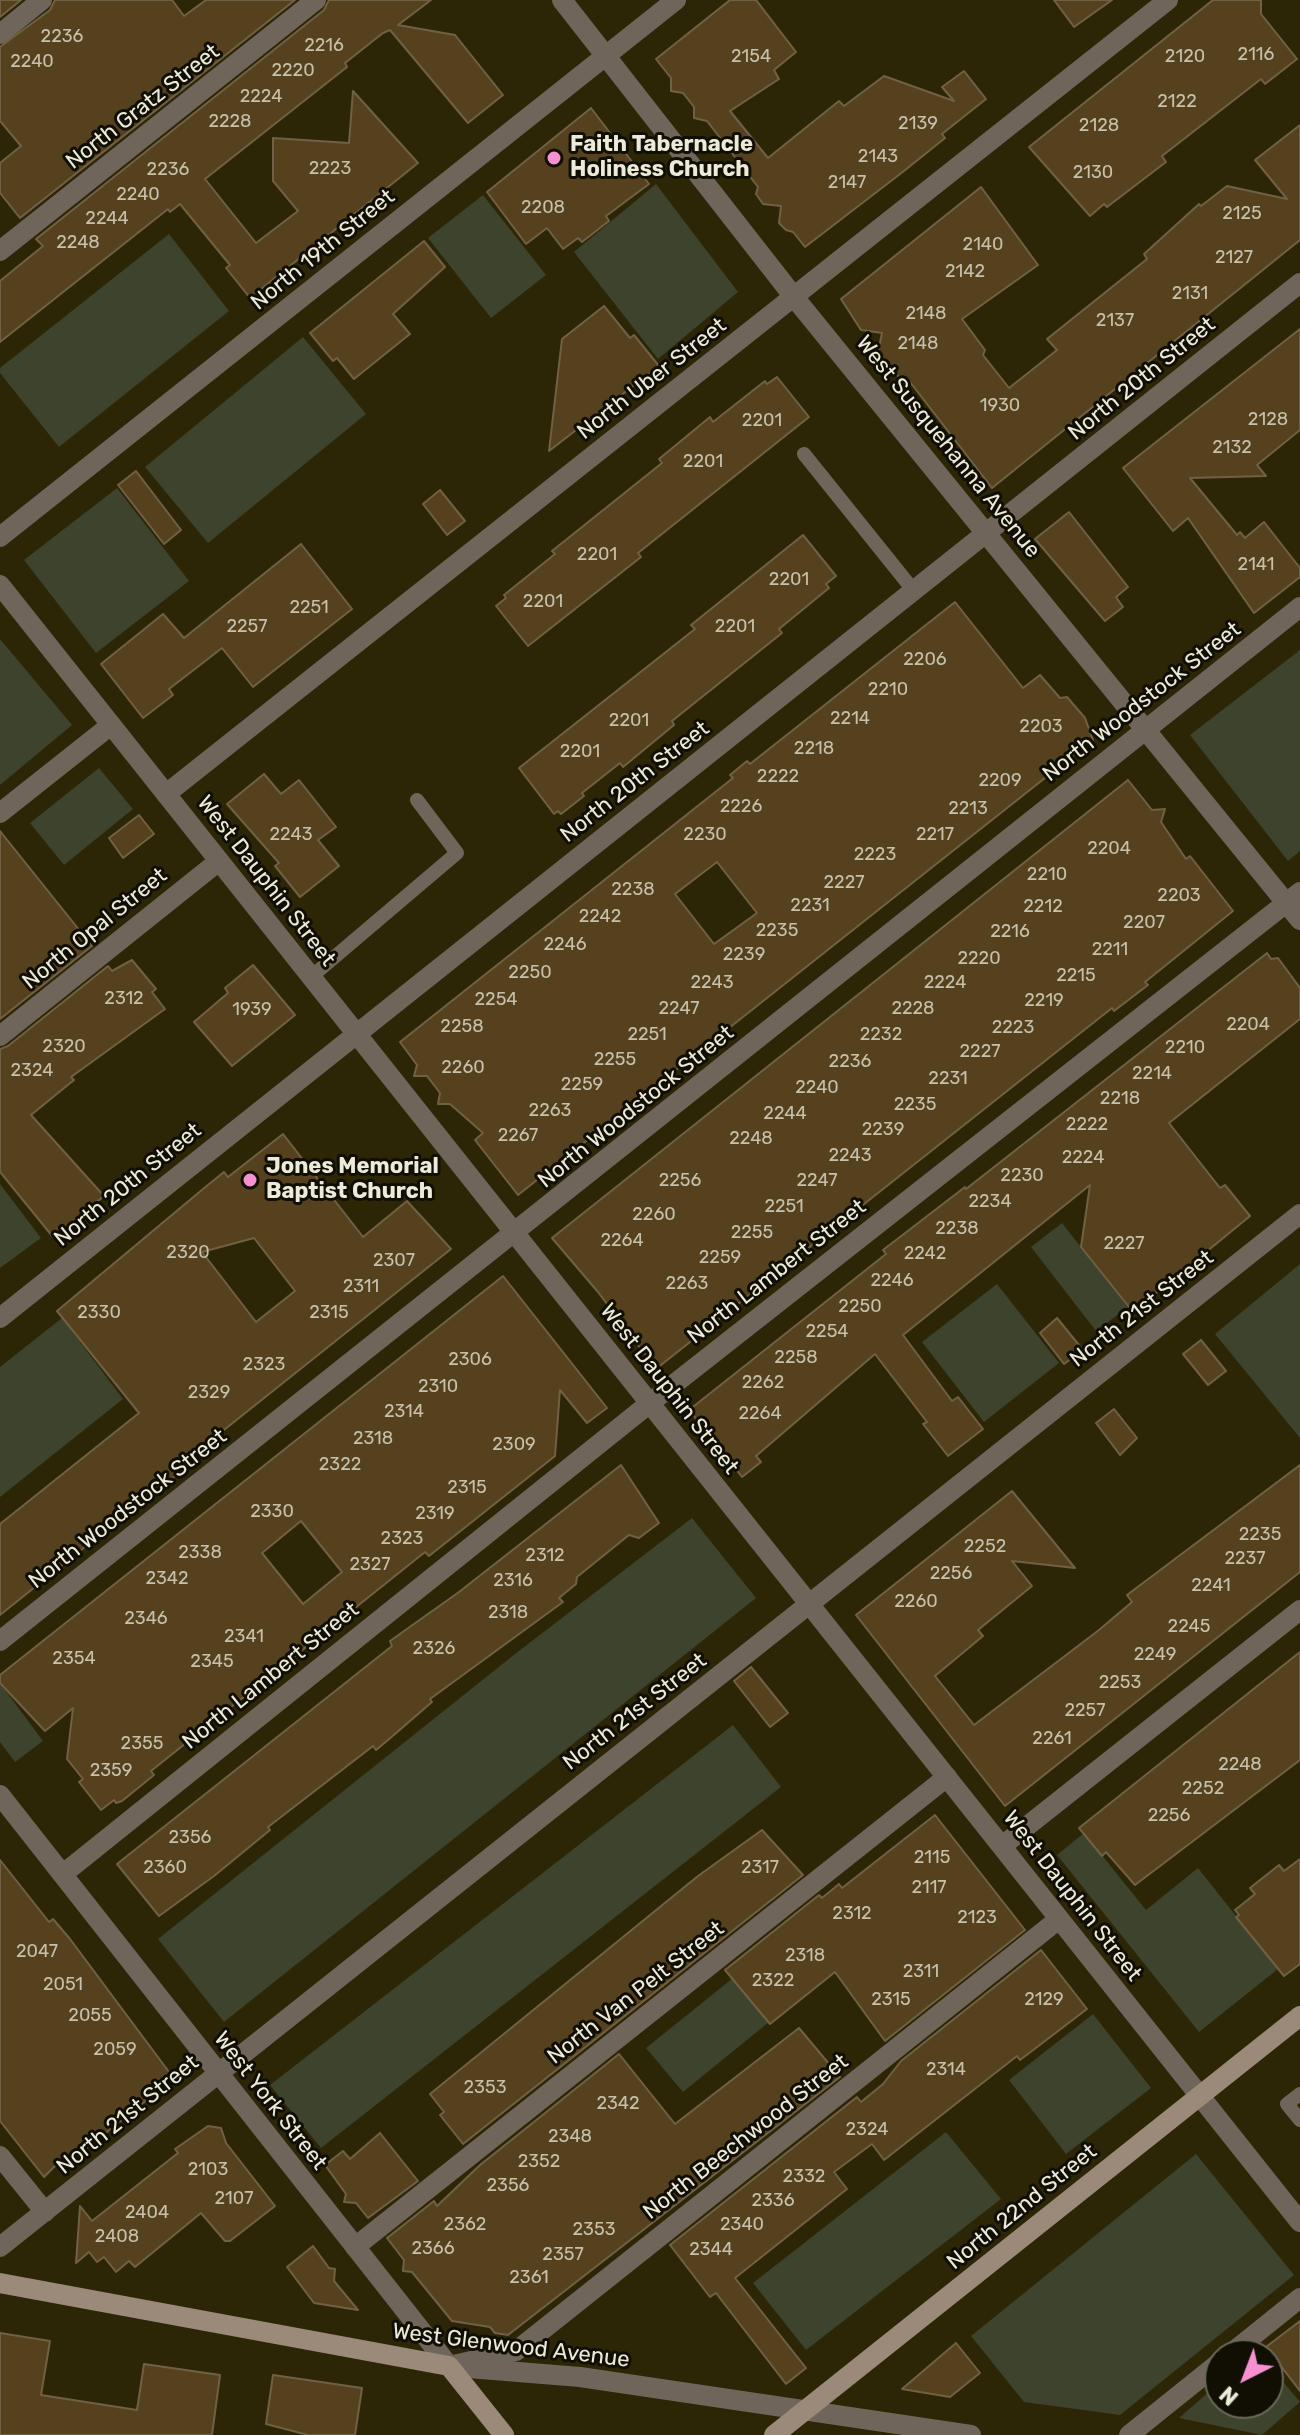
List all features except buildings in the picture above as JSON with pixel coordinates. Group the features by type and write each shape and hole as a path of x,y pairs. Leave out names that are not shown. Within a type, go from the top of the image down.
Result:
{"main road":[{"name":"North 22nd Street","path":"774,2435 1300,2016"},
{"name":"West Glenwood Avenue","path":"0,2283 449,2366"},
{"name":"West York Street","path":"449,2366 504,2435"}],"street":[{"path":"0,34 42,0"},
{"name":"North Gratz Street","path":"0,251 316,0"},
{"name":"West Susquehanna Avenue","path":"562,0 794,297 988,533 1144,730 1293,898 1300,920"},
{"name":"North 19th Street","path":"0,537 676,0"},
{"name":"North Uber Street","path":"166,794 1168,0"},
{"name":"North 20th Street","path":"0,1318 1300,283"},
{"name":"West Dauphin Street","path":"0,585 1300,2222"},
{"name":"North Woodstock Street","path":"0,1641 516,1234 1300,607"},
{"path":"0,813 111,725"},
{"name":"North Opal Street","path":"0,1036 219,861"},
{"name":"North Lambert Street","path":"63,1874 650,1403 1293,898"},
{"name":"North 21st Street","path":"0,2247 1300,1214"},
{"path":"1002,1846 1300,1610"},
{"name":"North Van Pelt Street","path":"355,2247 947,1777"},
{"name":"West York Street","path":"0,1795 449,2366"},
{"name":"North Beechwood Street","path":"449,2366 516,2351 1059,1919"},
{"path":"0,2156 45,2212"},
{"path":"1249,2339 1300,2298"},
{"name":"West Glenwood Avenue","path":"449,2366 580,2377 804,2413 971,2435"},
{"path":"1129,2435 1204,2375"}],"lane":[{"path":"804,454 914,591"},
{"path":"311,977 457,853 417,800"},
{"path":"1300,2094 1287,2104 1300,2120"}],"green space":[{"path":"656,184 738,292 658,359 574,252"},
{"path":"483,195 546,275 491,318 428,238"},
{"path":"169,234 229,311 59,447 0,373 0,368"},
{"path":"303,337 366,414 208,543 145,467"},
{"path":"117,488 189,581 96,653 24,560"},
{"path":"0,639 72,725 0,785"},
{"path":"1300,650 1300,851 1288,861 1190,735"},
{"path":"99,768 133,809 64,865 30,823"},
{"path":"0,1184 41,1238 0,1268"},
{"path":"1062,1223 1128,1307 1096,1331 1031,1247"},
{"path":"1300,1264 1300,1438 1215,1334"},
{"path":"997,1284 1059,1363 984,1422 922,1342"},
{"path":"62,1318 123,1399 0,1497 0,1367"},
{"path":"692,1518 756,1598 224,2022 158,1939 515,1654"},
{"path":"0,1683 43,1741 15,1762 0,1742"},
{"path":"733,1725 781,1787 321,2148 270,2085"},
{"path":"1084,1833 1146,1910 1198,1868 1278,1969 1199,2032 1057,1855"},
{"path":"733,1978 769,2022 683,2092 646,2048"},
{"path":"1093,2014 1151,2088 1066,2154 1009,2080"},
{"path":"946,2132 1001,2199 806,2350 753,2283"},
{"path":"1196,2154 1294,2275 1214,2339 1204,2339 1204,2347 1120,2415 1024,2402 971,2336"},
{"path":"1284,2383 1300,2402 1284,2416"},
{"path":"1204,2396 1204,2419 1280,2419 1262,2435 1179,2418"}],"place":[{"name":"Faith Tabernacle Holiness Church","path":"554,158"},
{"name":"Jones Memorial Baptist Church","path":"250,1180"}]}
